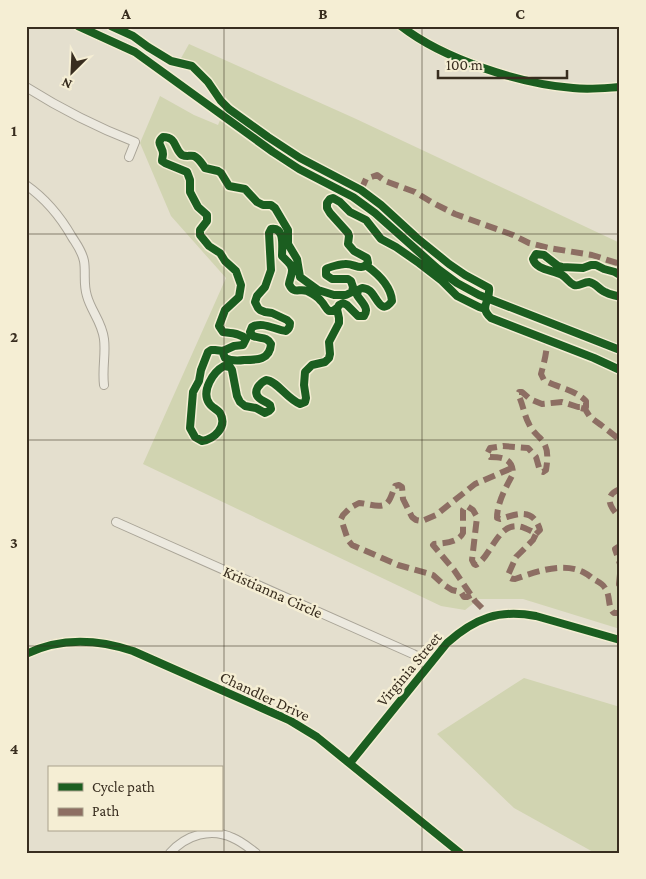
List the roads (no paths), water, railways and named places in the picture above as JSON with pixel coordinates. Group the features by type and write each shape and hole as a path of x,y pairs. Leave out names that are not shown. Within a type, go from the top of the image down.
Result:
{"street":[{"path":"78,26 142,57 273,152 311,176 347,193 365,205 438,269 457,283 483,297 620,350"},
{"path":"401,26 430,45 463,60 514,78 549,86 575,89 620,87"},
{"path":"26,87 90,124 135,142 128,157"},
{"path":"26,185 58,215 79,246 85,270 86,294 100,323 104,337 104,385"},
{"name":"Kristianna Circle","path":"116,522 430,663"},
{"name":"Virginia Street","path":"350,763 430,663 466,627 498,614 516,613 536,616 620,640"},
{"name":"Chandler Drive","path":"26,654 41,648 69,642 101,642 118,646 289,720 317,737 460,853"},
{"path":"170,853 185,840 210,833 218,833 234,838 256,853"}]}
